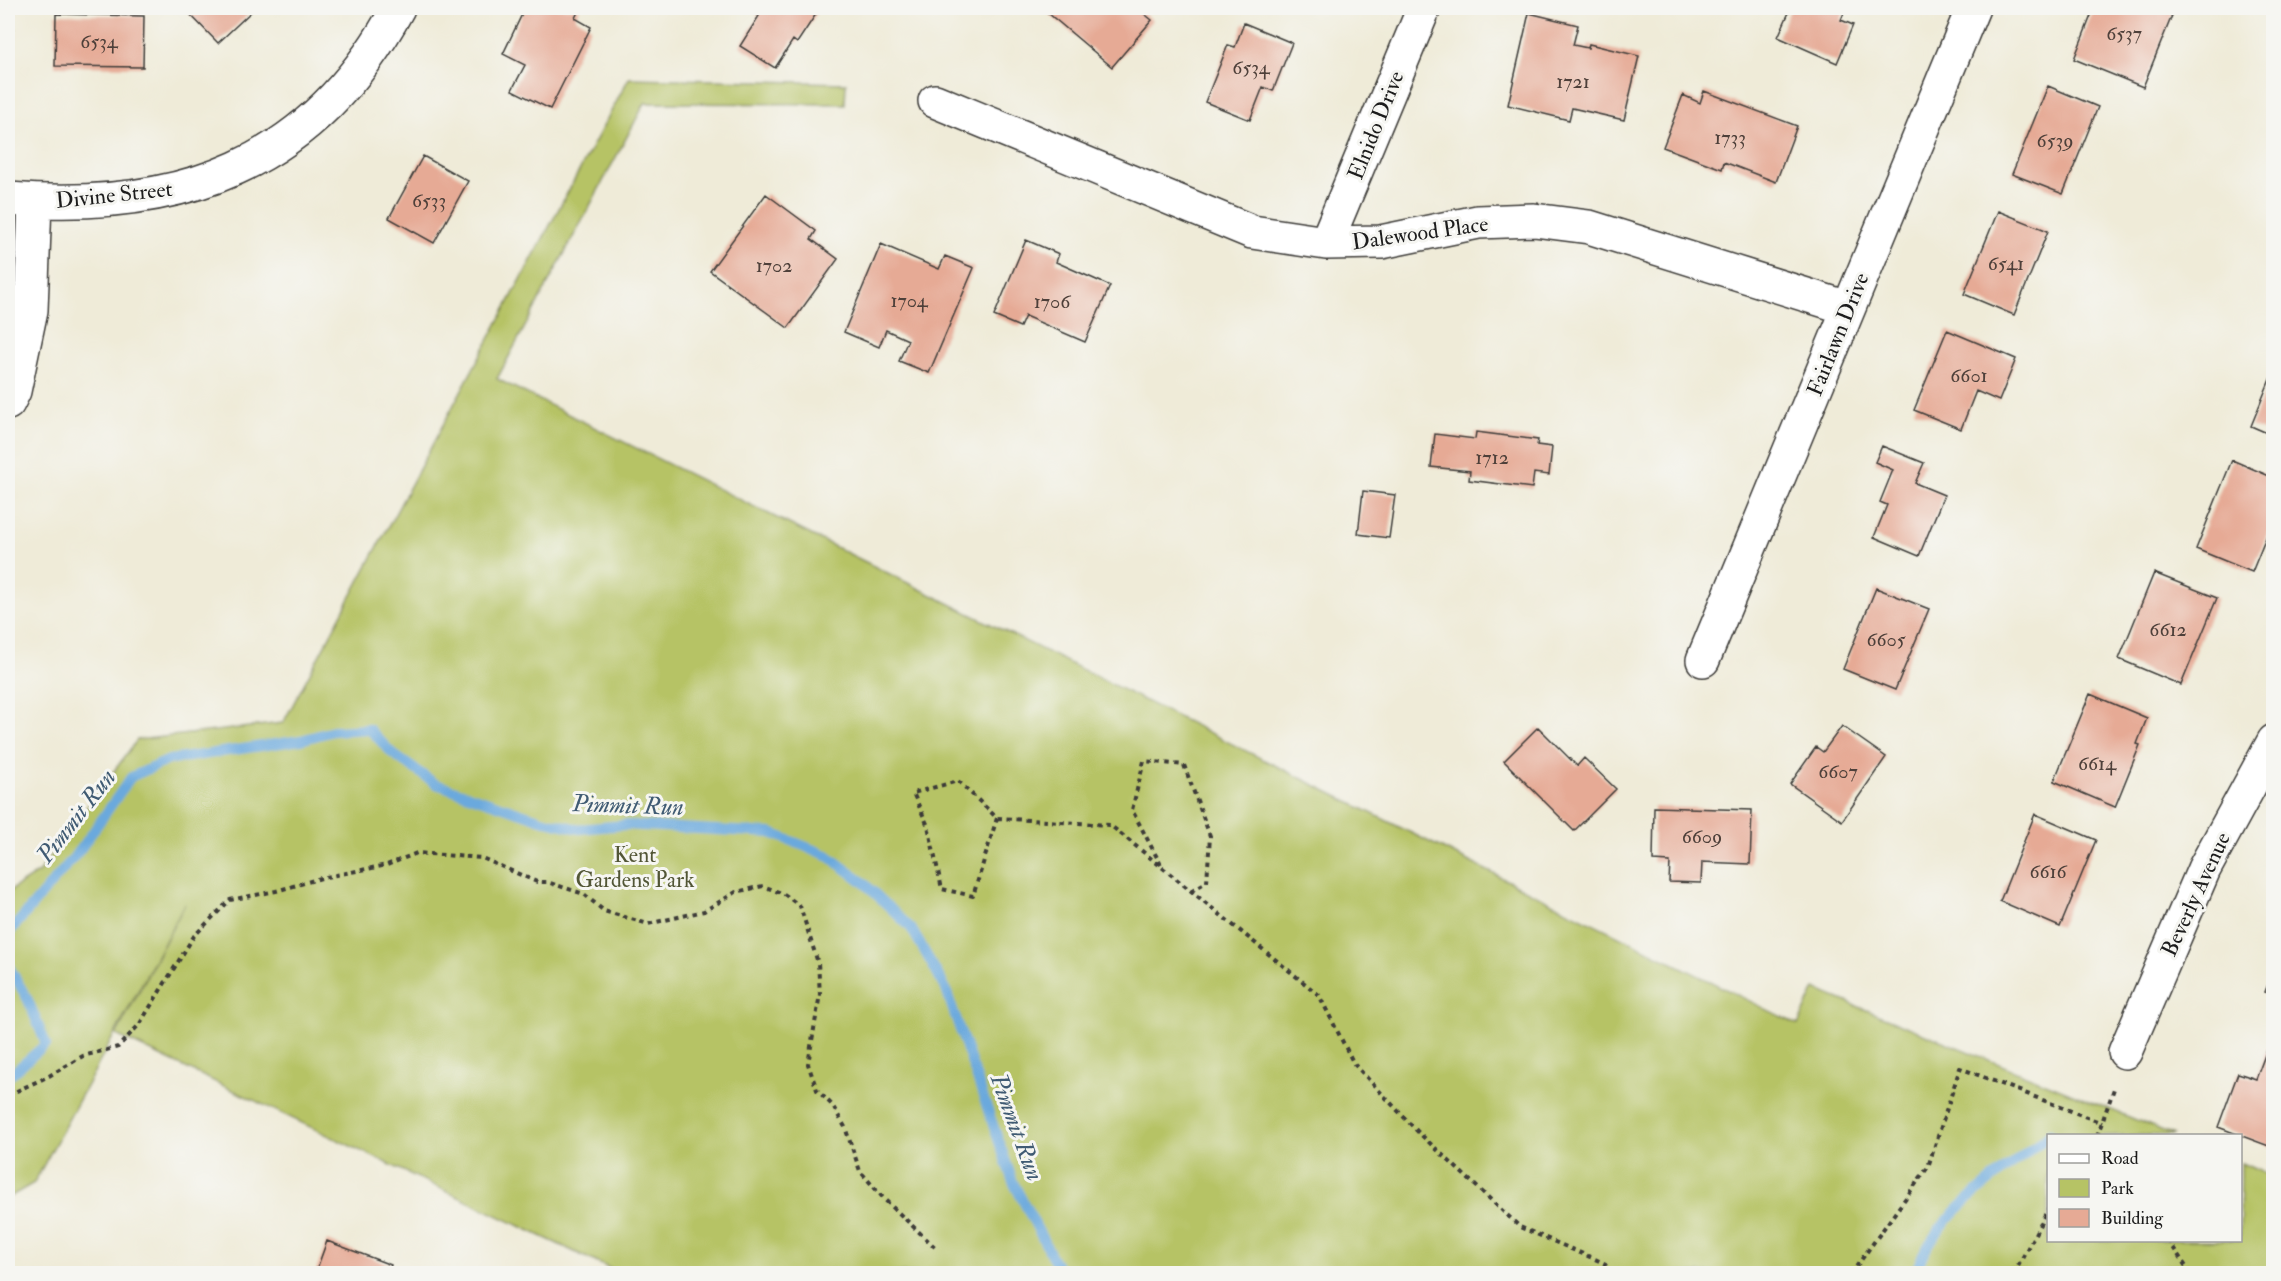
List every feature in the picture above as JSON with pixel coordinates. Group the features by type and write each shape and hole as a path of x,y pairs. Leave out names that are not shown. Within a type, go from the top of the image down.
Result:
{"street":[{"name":"Divine Street","path":"21,200 119,198 171,191 223,176 273,150 319,116 355,77 399,8"},
{"name":"Elnido Drive","path":"1326,243 1424,8"},
{"name":"Fairlawn Drive","path":"1703,660 1973,8"},
{"name":"Dalewood Place","path":"935,101 1252,232 1326,243 1381,242 1478,222 1534,220 1589,227 1848,308"},
{"path":"8,403 14,391 31,310 21,200"},
{"name":"Beverly Avenue","path":"2126,1052 2204,869 2274,741"}],"path":[{"path":"1162,868 1132,810 1144,762 1184,765 1210,836 1207,882 1190,891"},
{"path":"997,818 973,896 942,889 928,826 913,793 958,781 997,818 1110,825 1319,995 1354,1064 1418,1132 1520,1227 1604,1263 1612,1274"},
{"path":"8,1095 49,1077 83,1056 118,1047 139,1025 195,936 230,900 276,891 321,878 387,866 417,853 482,858 537,882 548,882 584,894 604,911 648,924 704,911 736,892 763,886 784,894 800,906 818,963 820,994 808,1064 817,1090 832,1104 845,1126 860,1171 885,1200 937,1249"},
{"path":"2098,1134 2126,1052"},
{"path":"1851,1274 1928,1167 1960,1068 2102,1123"},
{"path":"2014,1274 2047,1213"},
{"path":"2169,1242 2191,1274"}],"green space":[{"name":"Kent Gardens Park","path":"629,78 846,83 845,104 645,103 497,379 1798,1025 1815,989 2171,1134 2047,1134 2047,1242 2242,1242 2242,1163 2273,1177 2273,1273 619,1273 116,1035 185,904 34,1183 8,1198 8,892 39,872 137,740 283,723"}],"building":[{"path":"184,8 255,8 218,43"},
{"path":"525,8 580,8 575,18 591,27 550,109 512,90 525,65 503,54"},
{"path":"753,8 820,8 797,43 793,40 775,68 740,46 759,16 751,10"},
{"path":"1042,8 1137,8 1152,20 1112,67"},
{"path":"1791,8 1846,8 1841,20 1853,25 1837,63 1778,37"},
{"path":"2094,8 2175,8 2143,87 2074,59"},
{"path":"1529,13 1578,25 1573,45 1588,48 1589,44 1639,56 1624,120 1572,108 1569,120 1508,105"},
{"path":"8,14 14,14 12,60 8,60"},
{"path":"56,14 144,16 143,67 55,66"},
{"path":"1244,23 1292,43 1273,91 1263,87 1250,120 1205,102 1228,45 1235,47"},
{"path":"2048,86 2098,107 2063,194 2012,174"},
{"path":"1704,91 1797,126 1776,182 1724,162 1722,169 1663,147 1683,95 1700,103"},
{"path":"423,156 468,181 434,243 389,218"},
{"path":"766,194 816,231 811,239 838,259 788,328 710,271"},
{"path":"1998,211 2048,231 2014,315 1964,294"},
{"path":"1026,240 1059,254 1056,262 1110,286 1085,342 1025,316 1020,327 994,316"},
{"path":"881,244 939,269 945,256 974,268 929,373 899,361 908,340 886,330 879,347 844,332"},
{"path":"1947,330 2016,359 1999,401 1976,391 1961,429 1914,410"},
{"path":"2274,372 2274,436 2251,426"},
{"path":"1476,432 1538,440 1537,445 1552,447 1549,475 1534,473 1532,488 1469,480 1470,471 1431,467 1435,434 1475,439"},
{"path":"1882,446 1924,463 1915,483 1944,495 1919,556 1874,537 1887,505 1880,502 1893,470 1875,462"},
{"path":"2232,460 2274,478 2274,518 2252,572 2196,549"},
{"path":"1363,491 1395,495 1389,538 1358,534"},
{"path":"2154,573 2217,598 2181,685 2119,659"},
{"path":"1876,588 1929,609 1895,690 1843,669"},
{"path":"2090,694 2147,718 2137,744 2140,745 2115,807 2054,781"},
{"path":"1842,726 1886,757 1842,821 1790,784 1816,747 1823,752"},
{"path":"1538,727 1577,766 1584,758 1616,789 1574,831 1504,761"},
{"path":"1654,807 1752,810 1750,864 1702,862 1701,883 1669,882 1670,862 1653,861"},
{"path":"2035,814 2096,840 2060,927 2000,901"},
{"path":"2274,971 2274,995 2265,992"},
{"path":"2268,1047 2274,1049 2274,1148 2242,1136 2242,1134 2218,1127 2238,1073 2256,1079"},
{"path":"327,1241 391,1265 388,1274 315,1274"}],"waterway":[{"name":"Pimmit Run","path":"8,934 80,850 131,777 169,760 301,740 333,731 369,729 393,754 436,784 542,820 579,829 624,825 771,833 827,855 863,882 911,928 945,987 1013,1182 1061,1274"},
{"name":"Pimmit Run","path":"8,965 28,1000 46,1044 8,1077"},
{"path":"1915,1274 1925,1252 1954,1213 2047,1136"}]}
